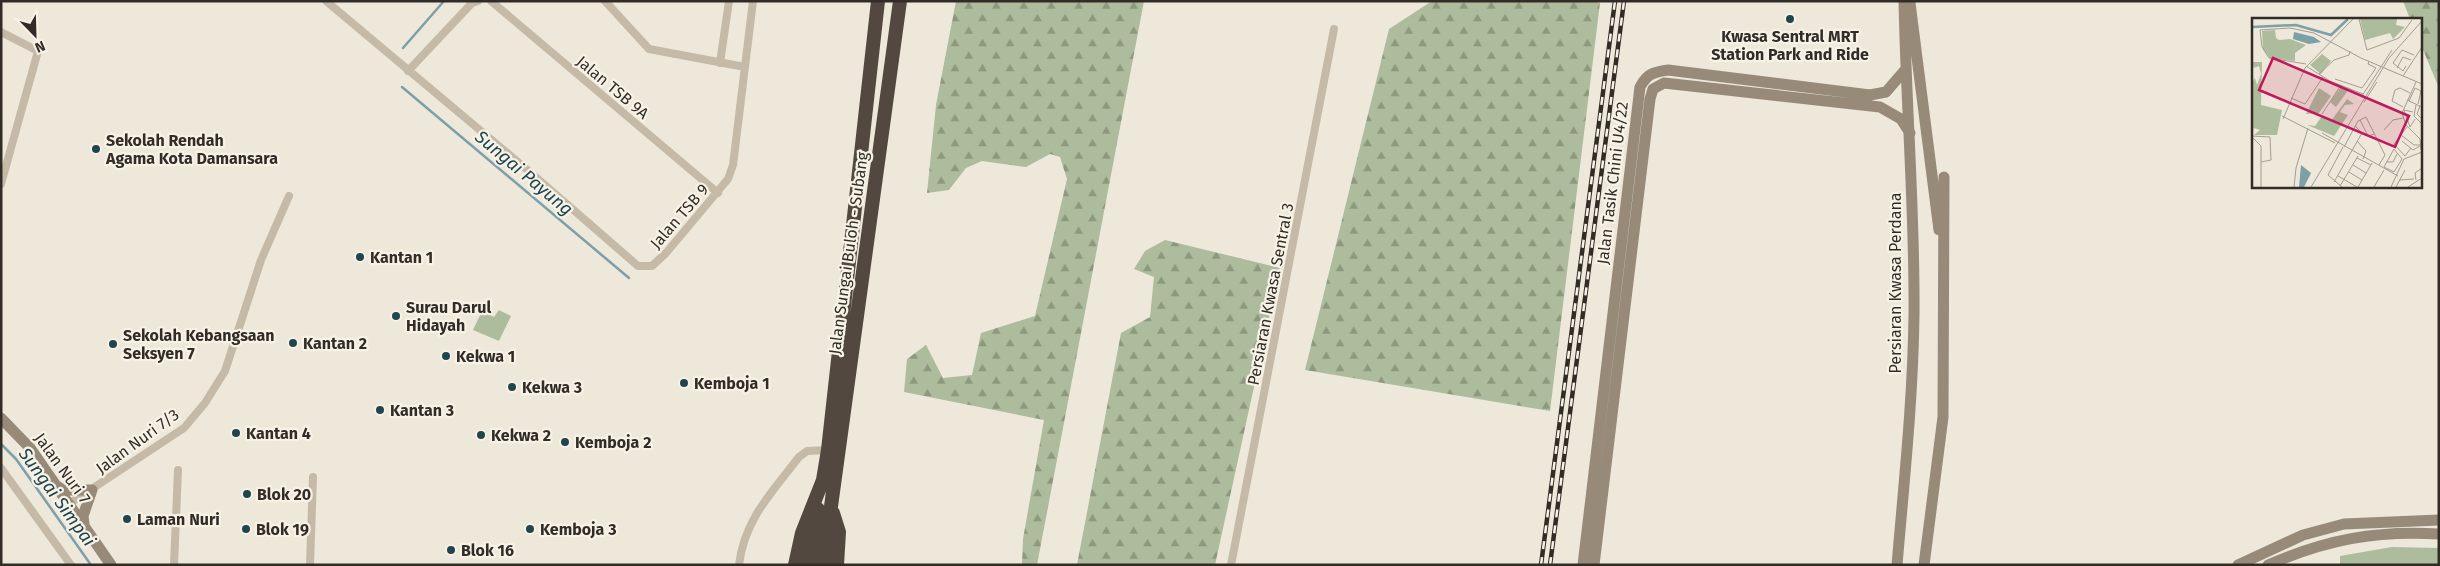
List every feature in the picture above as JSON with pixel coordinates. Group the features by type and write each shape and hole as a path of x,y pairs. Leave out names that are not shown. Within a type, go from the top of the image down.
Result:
{"highway":[{"name":"Jalan Sungai Buloh - Subang","path":"809,560 828,450 878,1"},
{"path":"859,165 866,153 887,1"},
{"name":"Jalan Sungai Buloh - Subang","path":"828,564 831,510 900,1"},
{"name":"Jalan Sungai Buloh - Subang","path":"795,565 802,533 823,480"}],"street":[{"name":"Jalan TSB 9","path":"326,1 531,173 638,266 652,266 718,193 728,179 733,165 753,1"},
{"path":"408,71 472,3 478,1"},
{"name":"Jalan TSB 9A","path":"491,1 718,193"},
{"path":"605,1 649,49 745,68"},
{"path":"720,63 729,1"},
{"name":"Persiaran Kwasa Perdana","path":"1896,565 1912,379 1914,314 1910,133 1904,1"},
{"path":"1910,1 1921,75 1936,216 1944,254"},
{"name":"Persiaran Kwasa Sentral 3","path":"1231,565 1334,29"},
{"path":"1,32 38,51 1,184"},
{"path":"1906,70 1886,92 1870,95 1668,70 1654,72 1645,77 1653,89 1664,83 1880,107 1901,119 1910,133"},
{"name":"Jalan Tasik Chini U4/22","path":"1583,565 1640,87 1645,77"},
{"name":"Jalan Tasik Chini U4/22","path":"1594,565 1650,99 1653,89"},
{"path":"1924,565 1943,417 1944,176"},
{"name":"Jalan Nuri 7/3","path":"69,504 184,428 205,403 225,371 261,260 289,196"},
{"name":"Jalan Nuri 7","path":"1,418 30,448 111,565"},
{"path":"738,565 745,534 753,516 798,457 807,451 828,450"},
{"path":"1,468 71,565"},
{"path":"174,565 178,470"},
{"path":"310,565 313,477"},
{"path":"57,486 63,490 92,490 82,516 84,526"},
{"path":"2238,565 2303,535 2344,524 2439,520"},
{"path":"2268,565 2301,550 2349,537 2388,533 2439,534"}],"green space":[{"path":"956,1 1144,1 1037,565 1022,565 1023,539 1044,420 904,392 907,359 926,345 943,378 972,375 981,333 1035,316 1067,179 1060,157 1050,154 1026,167 982,161 966,168 949,190 927,193 936,105"},
{"path":"1432,1 1593,1 1600,3 1550,411 1305,370 1389,29"},
{"path":"2403,1 2439,1 2439,88 2422,47 2422,18 2410,18"},
{"path":"1165,240 1280,268 1215,565 1077,565 1121,333 1150,317 1154,277 1134,269 1145,251"},
{"path":"499,310 511,316 499,341 473,330 482,311 494,317"},
{"path":"2392,547 2439,548 2439,565 2340,565 2340,556"}],"waterway":[{"name":"Sungai Payung","path":"403,48 444,1"},
{"name":"Sungai Payung","path":"402,87 629,278"},
{"name":"Sungai Simpai","path":"1,444 16,459 91,565"}],"railway":[{"path":"1541,565 1615,1"},
{"path":"1550,565 1624,1"}],"place":[{"name":"Kwasa Sentral MRT Station Park and Ride","path":"1790,19"},
{"name":"Sekolah Rendah Agama Kota Damansara","path":"96,149"},
{"name":"Kantan 1","path":"360,257"},
{"name":"Surau Darul Hidayah","path":"396,316"},
{"name":"Kantan 2","path":"293,343"},
{"name":"Sekolah Kebangsaan Seksyen 7","path":"113,344"},
{"name":"Kekwa 1","path":"446,356"},
{"name":"Kemboja 1","path":"684,383"},
{"name":"Kekwa 3","path":"512,387"},
{"name":"Kantan 3","path":"380,410"},
{"name":"Kantan 4","path":"236,433"},
{"name":"Kekwa 2","path":"481,435"},
{"name":"Kemboja 2","path":"565,442"},
{"name":"Blok 20","path":"247,494"},
{"name":"Laman Nuri","path":"127,519"},
{"name":"Blok 19","path":"246,529"},
{"name":"Kemboja 3","path":"530,529"},
{"name":"Blok 16","path":"451,550"}]}
